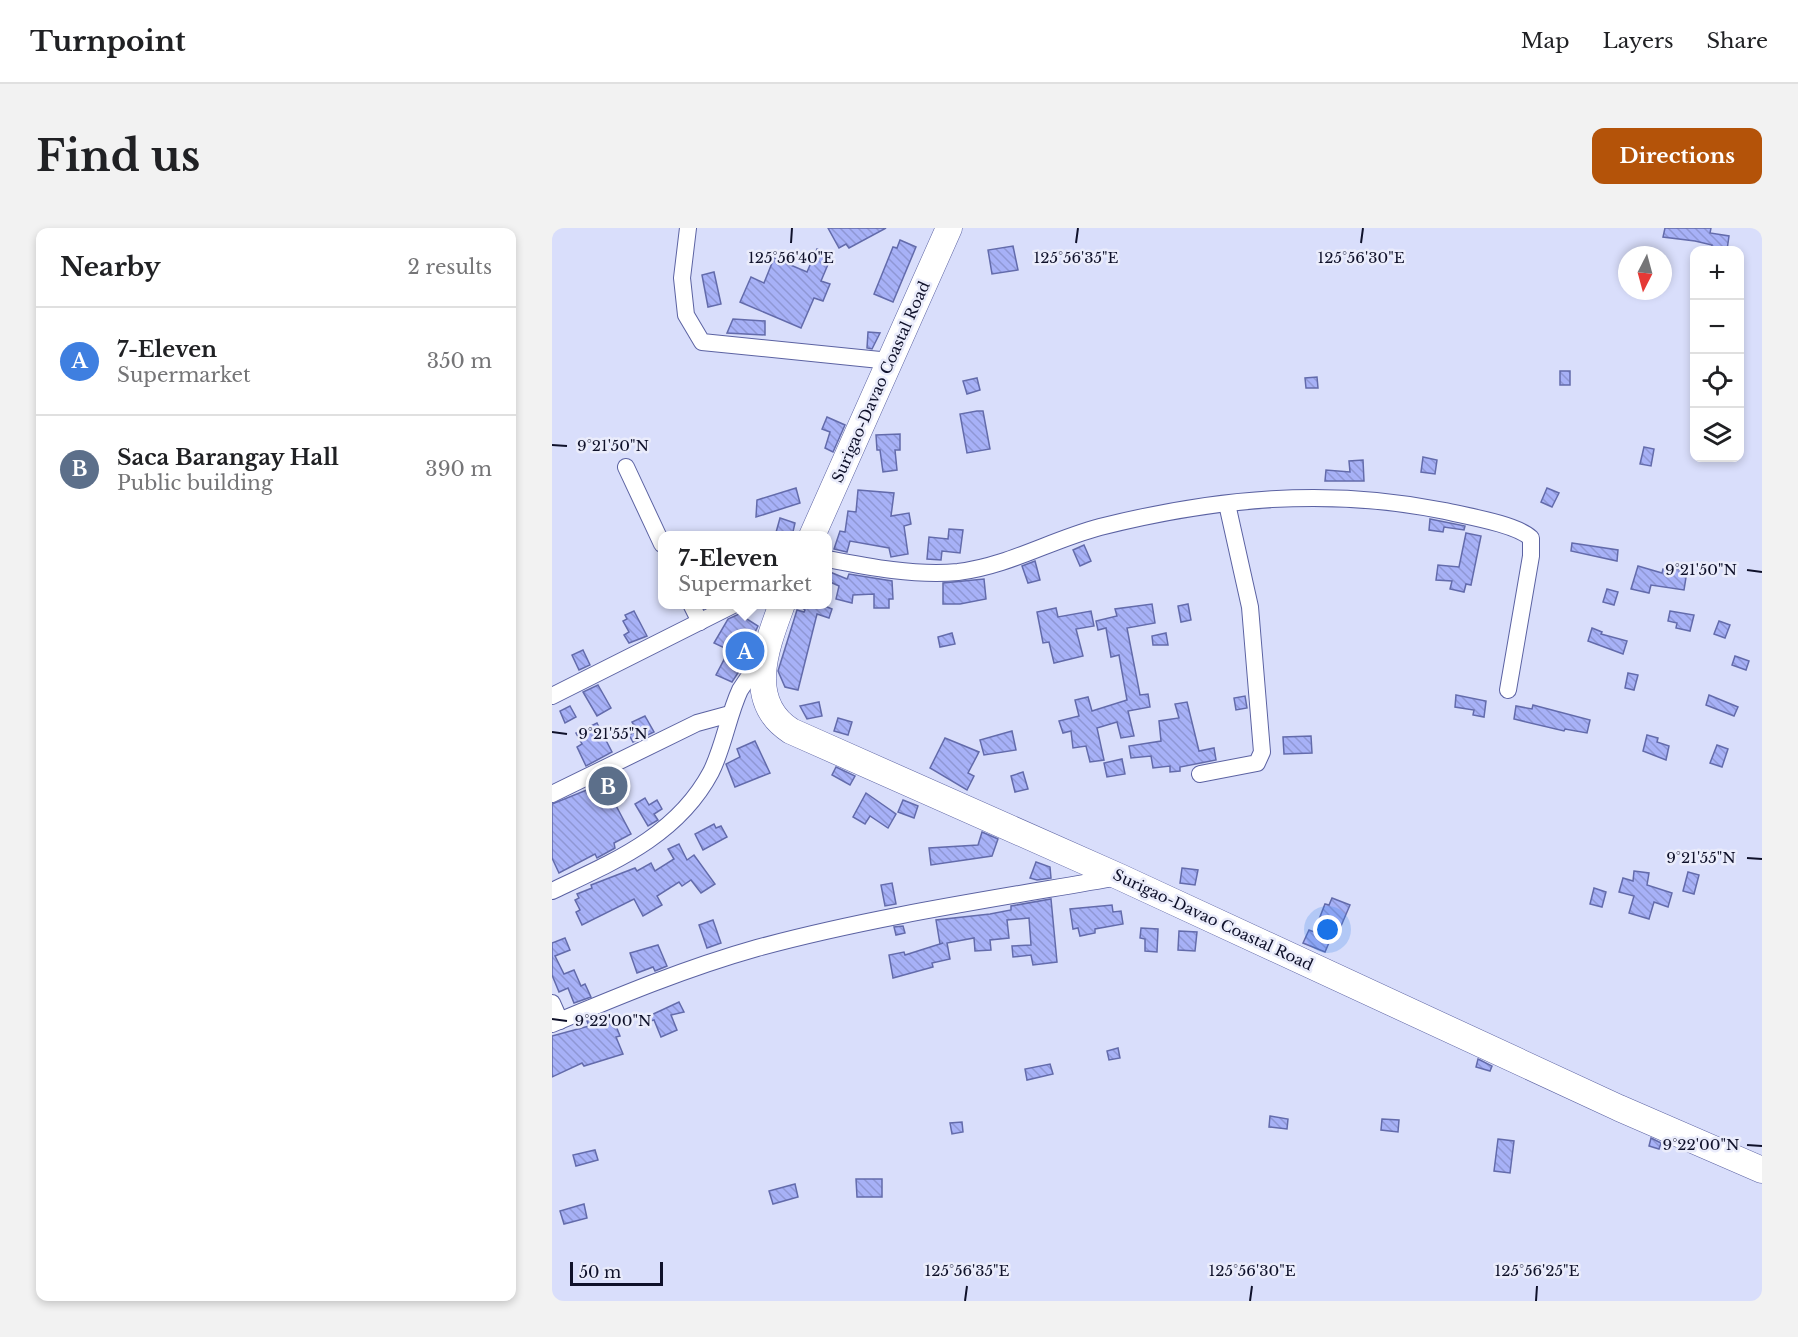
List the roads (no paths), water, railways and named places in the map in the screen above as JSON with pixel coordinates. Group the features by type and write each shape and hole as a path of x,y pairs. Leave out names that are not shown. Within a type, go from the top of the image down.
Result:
{"highway":[{"name":"Surigao-Davao Coastal Road","path":"814,531 948,228"},
{"name":"Surigao-Davao Coastal Road","path":"780,609 769,639 764,665 763,693 777,720 791,731 1120,877 1619,1108 1762,1170"}],"street":[{"path":"688,228 682,278 686,315 702,342 890,361"},
{"path":"626,467 658,534"},
{"path":"832,560 870,567 956,572 998,564 1099,527 1227,504 1294,496 1375,501 1464,515 1529,536 1532,544 1508,690"},
{"path":"1200,774 1257,763 1262,752 1250,607 1227,504"},
{"path":"694,609 700,622"},
{"path":"552,696 725,609"},
{"path":"552,891 644,846 678,816 711,771 740,690 748,678 764,665"},
{"path":"552,794 697,723 730,714"},
{"path":"552,1003 556,1023 681,971 758,948 875,922 1120,877"}],"place":[{"name":"7-Eleven","path":"745,651"},
{"name":"Saca Barangay Hall","path":"608,786"}]}
